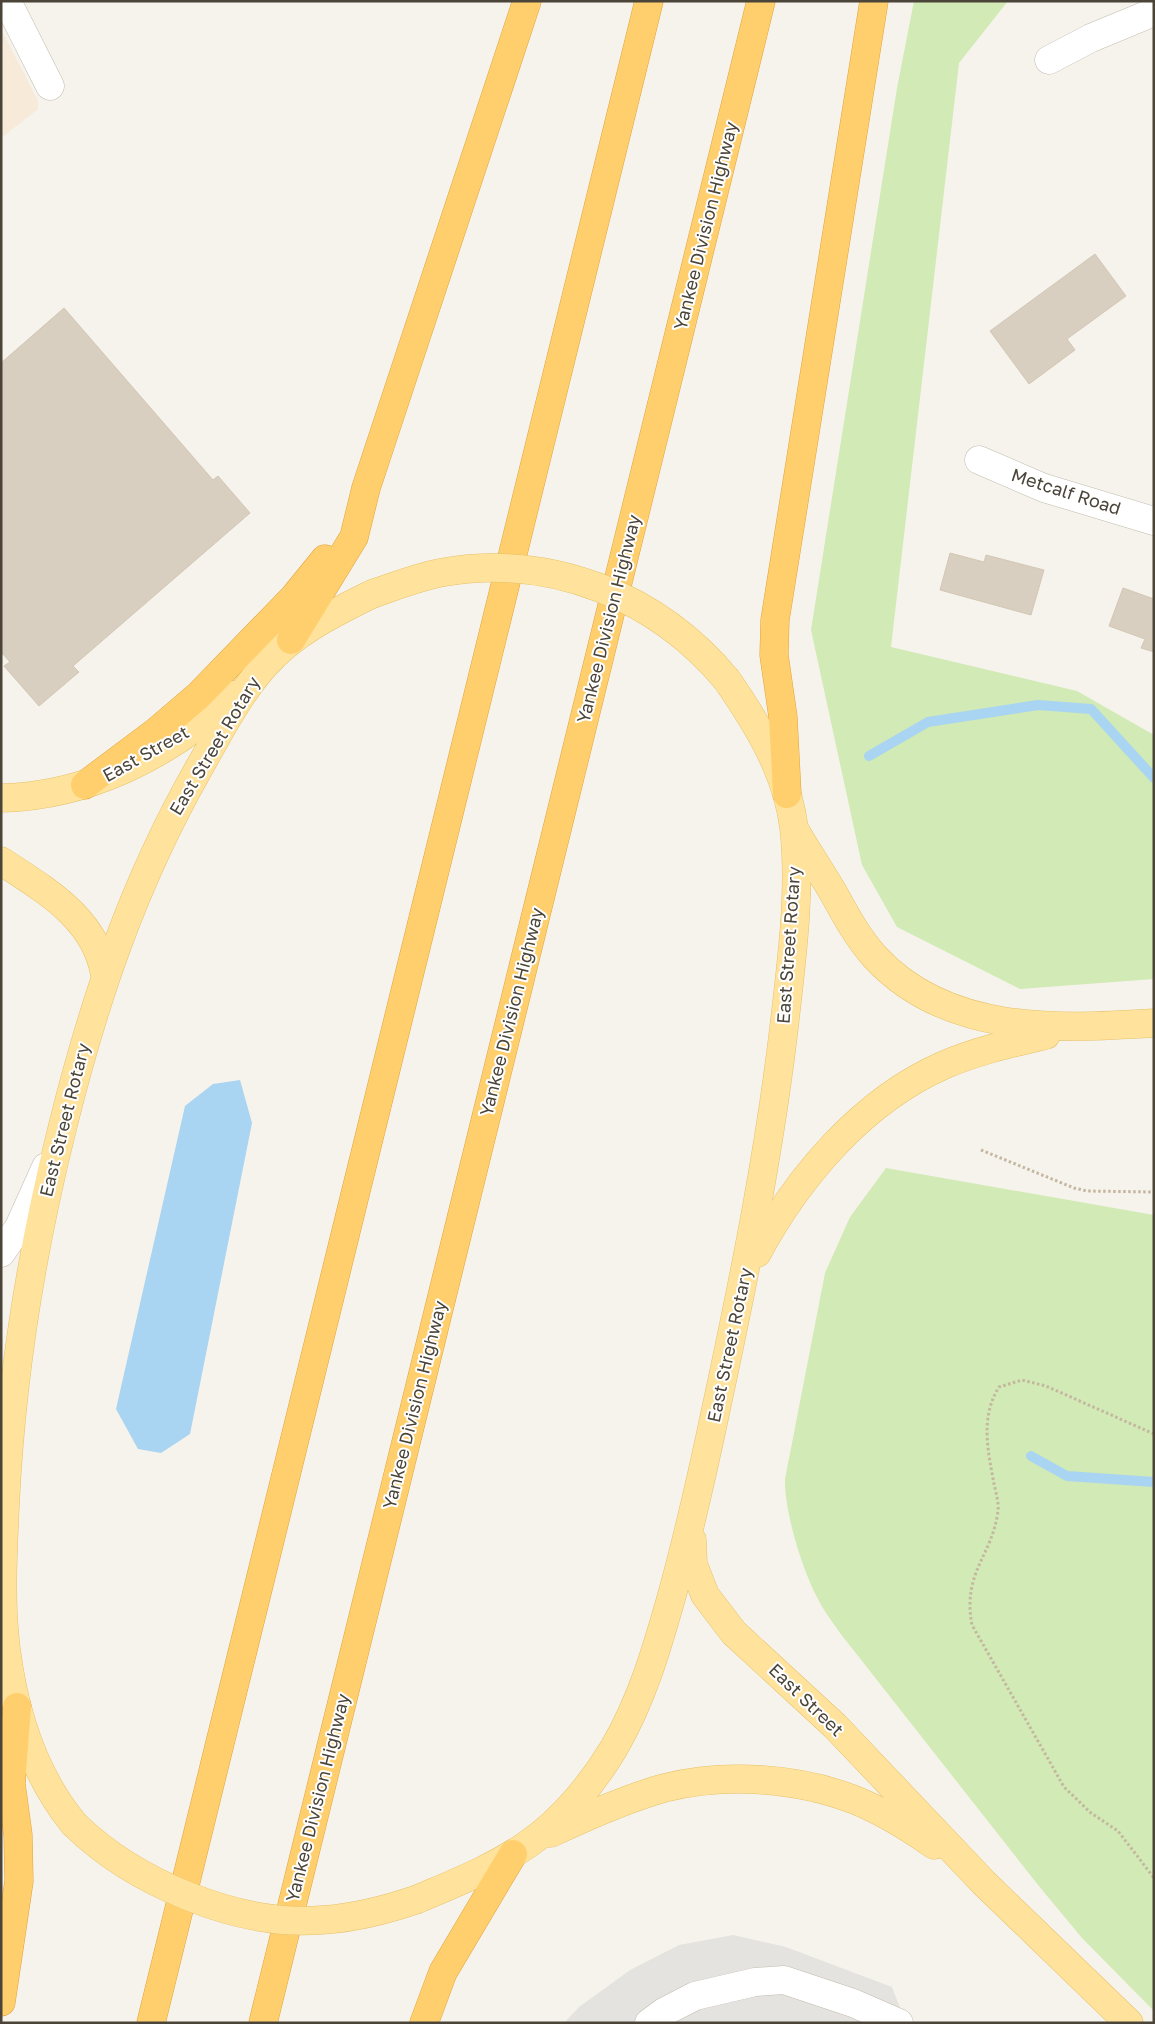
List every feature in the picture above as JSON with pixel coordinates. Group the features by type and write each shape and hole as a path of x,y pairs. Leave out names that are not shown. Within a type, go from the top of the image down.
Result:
{"highway":[{"path":"291,640 354,537 366,488 527,1"},
{"path":"151,2023 649,1"},
{"name":"Yankee Division Highway","path":"263,2023 761,1"},
{"path":"787,794 783,717 774,655 775,620 874,1"},
{"path":"85,785 186,707 294,597 326,558 366,488"},
{"path":"1,2002 19,1881 18,1835 11,1784 17,1707"},
{"path":"424,2023 444,1972 522,1848"}],"main road":[{"name":"East Street Rotary","path":"510,567 554,573 578,579 621,596 662,619 695,645 727,680 754,719 776,760 787,794 794,829 796,880 790,967 772,1116 745,1275 699,1489 654,1660 631,1716 613,1750 590,1783 563,1813 522,1848 469,1878 383,1911 322,1920 300,1921 243,1913 186,1896 149,1879 115,1858 74,1824 53,1796 36,1764 17,1707 5,1661 3,1555 12,1402 27,1288 82,1048 105,976 141,883 181,800 222,727 268,661 291,640 321,620 372,594 445,572 510,567"},
{"name":"East Street","path":"1,798 38,796 85,785 131,767 188,732 224,704 268,661"},
{"path":"794,829 855,932 875,957 900,979 934,1000 983,1018 1019,1025 1077,1028 1154,1023"},
{"path":"1,861 43,889 82,924 97,945 105,976"},
{"path":"745,1275 777,1215 807,1175 852,1128 883,1102 910,1083 944,1065 1006,1044 1077,1028"},
{"name":"East Street","path":"699,1489 693,1531 693,1564 697,1579 713,1609 734,1633 835,1726 984,1883 1129,2023"},
{"name":"East Street","path":"522,1848 599,1810 664,1788 703,1782 765,1780 822,1789 856,1800 914,1831 956,1860 984,1883"}],"street":[{"path":"7,1 50,86"},
{"path":"1049,60 1091,38 1154,12"},
{"name":"Metcalf Road","path":"979,460 1044,488 1154,521"},
{"path":"1,1253 19,1227 41,1181 64,1121"},
{"path":"649,2023 664,2012 695,1996 756,1982 784,1980 853,2003 888,2021"}],"path":[{"path":"981,1150 1074,1188 1087,1191 1154,1192"},
{"path":"1154,1434 1046,1386 1022,1380 1000,1387 993,1396 987,1414 986,1429 998,1509 995,1528 972,1581 969,1595 972,1625 1064,1787 1091,1813 1110,1824 1125,1838 1154,1878"}],"shaded area":[{"path":"3,33 38,101 38,109 1,138 1,34"},
{"path":"733,1935 786,1947 892,1987 906,2023 564,2023 579,2007 630,1970 679,1945"}],"green space":[{"path":"914,1 1008,1 959,63 891,647 1077,691 1154,735 1154,979 1020,989 897,927 862,865 811,630 897,88"},
{"path":"886,1168 1154,1215 1154,2011 1082,1938 1038,1885 840,1633 819,1602 800,1556 787,1507 785,1479 825,1273 850,1217"}],"water":[{"path":"240,1080 252,1123 190,1434 161,1453 138,1449 116,1409 185,1106 213,1084"}],"building":[{"path":"1095,254 1126,296 1067,339 1075,350 1029,384 990,331"},
{"path":"64,308 213,480 218,476 250,513 73,666 79,672 39,706 4,666 10,662 1,652 1,363"},
{"path":"950,553 984,562 986,555 1044,570 1031,615 940,590"},
{"path":"1123,588 1154,599 1154,652 1141,648 1145,639 1109,626"}],"waterway":[{"path":"869,756 928,722 1038,705 1091,709 1154,778"},
{"path":"1031,1456 1067,1476 1154,1482"}]}
